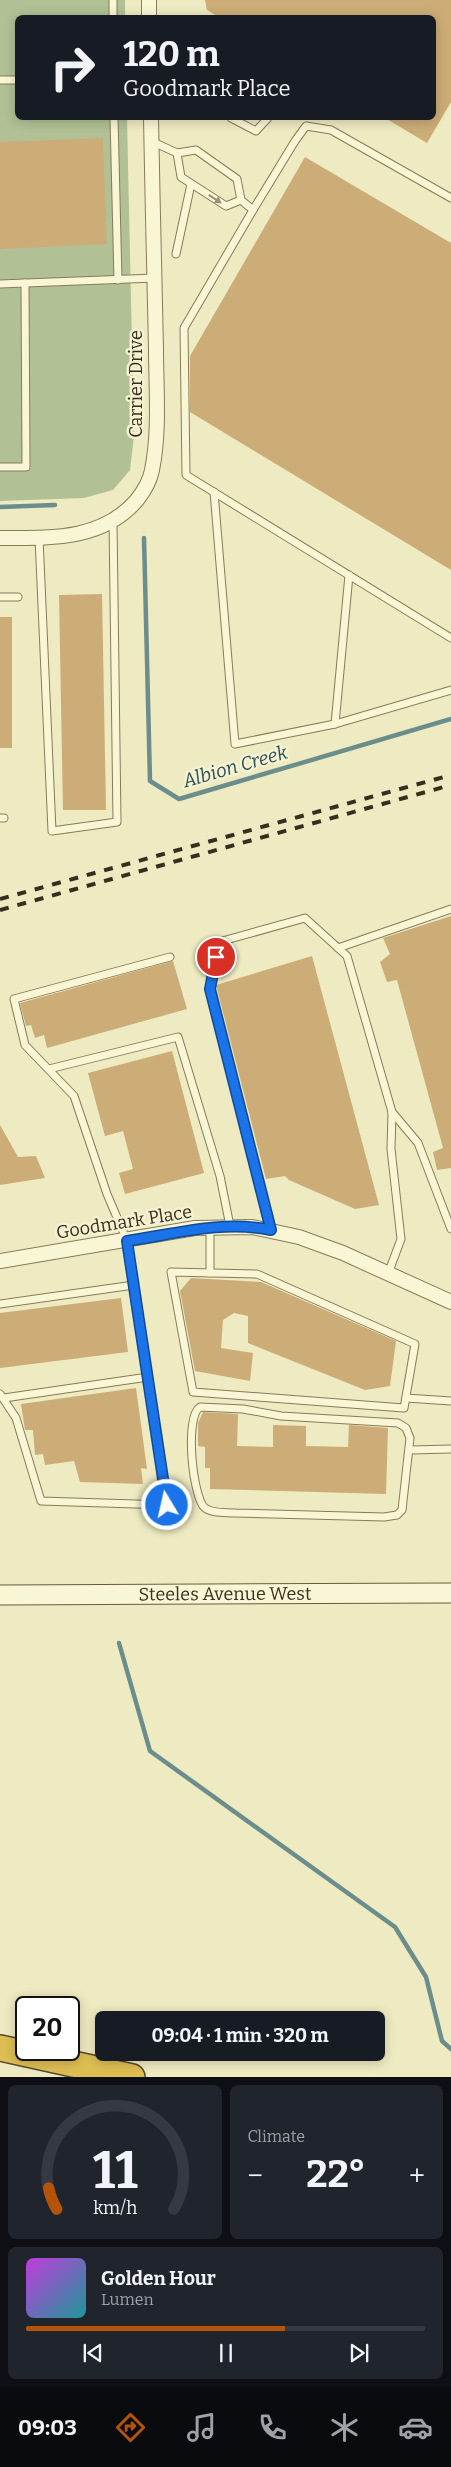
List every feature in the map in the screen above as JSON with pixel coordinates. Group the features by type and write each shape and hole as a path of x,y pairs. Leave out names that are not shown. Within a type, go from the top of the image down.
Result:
{"highway":[{"path":"0,2048 132,2077"}],"main road":[{"name":"Steeles Avenue West","path":"0,1595 451,1593"}],"street":[{"path":"149,0 149,15"},
{"name":"Carrier Drive","path":"0,538 62,538 89,531 113,520 136,501 144,490 152,470 157,427 156,278 151,120"},
{"name":"Goodmark Place","path":"0,1261 210,1227 252,1226 299,1236 451,1302"}],"lane":[{"path":"113,0 113,15"},
{"path":"0,80 15,80"},
{"path":"114,120 118,280"},
{"path":"235,120 256,131 266,120"},
{"path":"451,198 331,130 306,126 295,141 184,328 186,475 451,638"},
{"path":"151,141 177,153 196,150 238,179 241,200 254,210"},
{"path":"177,153 181,177 226,206 241,200"},
{"path":"176,254 191,184"},
{"path":"0,284 156,278"},
{"path":"0,467 26,468 25,283"},
{"path":"214,492 235,744 335,724 451,690"},
{"path":"39,538 52,831 117,822 113,520"},
{"path":"335,724 349,575"},
{"path":"0,597 18,597"},
{"path":"338,948 451,909"},
{"path":"271,1230 210,989 219,942 305,918 347,956 392,1112 391,1149 402,1239 388,1274"},
{"path":"148,1377 2,1396 16,1418 41,1501 167,1505 148,1377 127,1241 107,1194 74,1096 25,1045 14,999 170,957"},
{"path":"49,1070 178,1037 220,1176 230,1226"},
{"path":"392,1112 418,1142 451,1230"},
{"path":"210,1227 210,1273"},
{"path":"171,1272 257,1274 415,1344 406,1398 404,1408 192,1392 171,1272"},
{"path":"0,1304 134,1285"},
{"path":"406,1398 451,1401"},
{"path":"200,1407 243,1409 281,1416 398,1423 406,1428 410,1438 410,1450 404,1505 397,1515 384,1517 213,1511 204,1507 200,1499 191,1451 191,1429 195,1410 200,1407"},
{"path":"410,1450 451,1449"}],"green space":[{"path":"0,0 125,0 125,15 15,15 15,120 127,120 134,436 130,470 113,490 84,498 0,501"}],"building":[{"path":"205,0 451,0 451,102 427,143 388,120 436,120 436,15 215,15 207,10"},
{"path":"103,138 107,244 0,249 0,142"},
{"path":"305,157 451,243 451,570 190,412 190,356"},
{"path":"102,594 106,810 63,810 59,595"},
{"path":"0,617 12,617 12,748 0,748"},
{"path":"451,916 451,1168 437,1170 433,1152 443,1148 397,980 387,982 380,962 390,954 383,938"},
{"path":"312,956 379,1205 355,1209 289,1180 285,1176 266,1179 216,985"},
{"path":"173,961 187,1009 47,1048 44,1035 35,1038 31,1025 26,1026 20,1003"},
{"path":"172,1051 204,1173 125,1194 119,1173 133,1169 123,1131 105,1136 88,1073"},
{"path":"0,1125 18,1157 36,1156 45,1178 0,1185"},
{"path":"191,1278 261,1282 396,1341 390,1386 365,1390 248,1343 248,1316 234,1313 223,1320 221,1348 253,1353 250,1381 195,1371 180,1291"},
{"path":"121,1298 128,1352 0,1368 0,1313"},
{"path":"136,1388 147,1469 141,1468 143,1484 80,1482 74,1461 45,1465 43,1454 35,1455 33,1430 25,1430 21,1404"},
{"path":"203,1412 238,1414 237,1446 273,1447 273,1425 306,1426 306,1446 348,1447 349,1425 388,1428 386,1494 210,1489 210,1468 205,1468 205,1447 198,1446 198,1423"}],"waterway":[{"name":"Albion Creek","path":"0,507 55,505"},
{"name":"Albion Creek","path":"144,538 150,781 179,799 451,719"},
{"path":"119,1643 150,1751 395,1927 426,1977 442,2041 451,2049"}],"railway":[{"path":"0,899 451,775"},
{"path":"0,910 451,785"}],"route":[{"path":"167,1505 127,1241 196,1228 252,1226 271,1230 210,989 216,957"}]}
